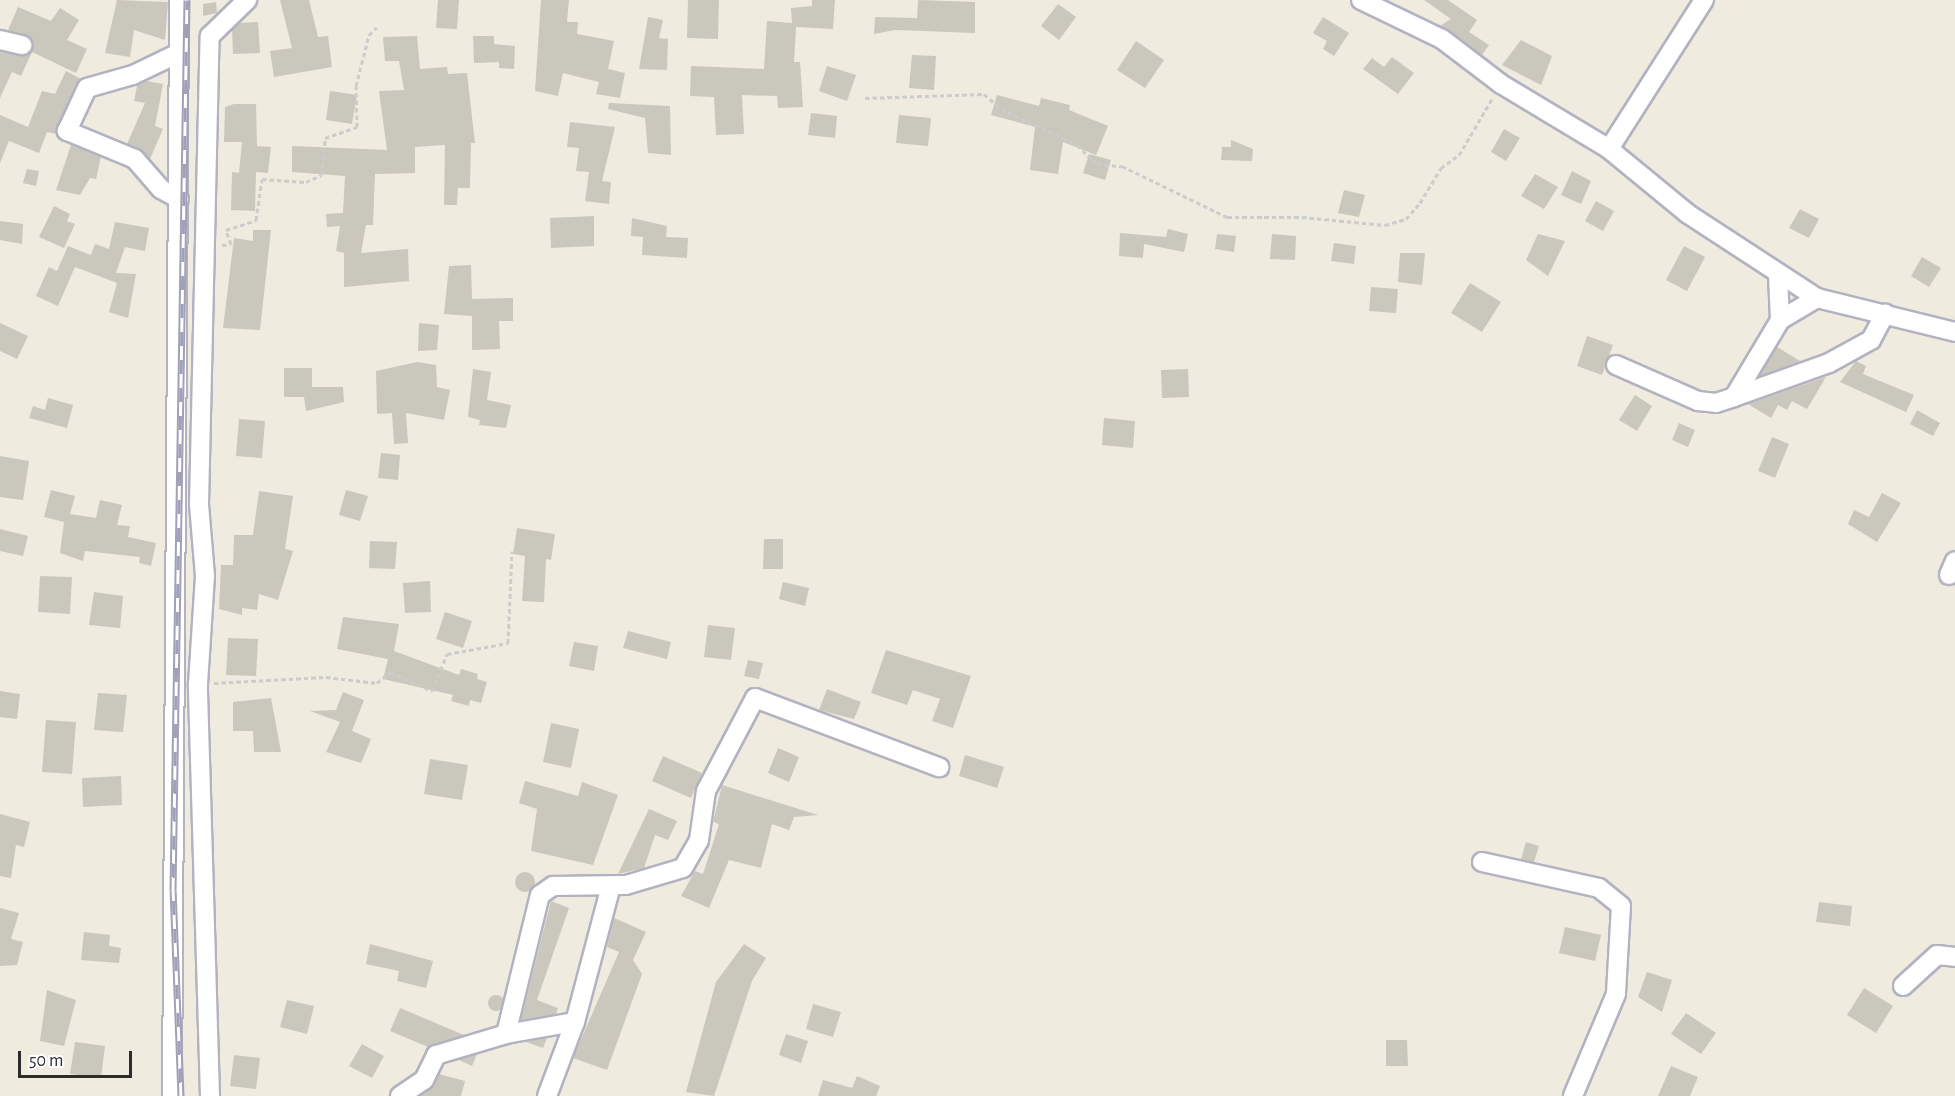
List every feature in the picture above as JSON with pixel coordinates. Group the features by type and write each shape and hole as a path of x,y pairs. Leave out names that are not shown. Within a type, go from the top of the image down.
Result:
{"street":[{"path":"172,1096 179,0"},
{"path":"210,1096 207,869 198,684 205,576 199,504 208,247 210,36 248,0"},
{"path":"1361,0 1442,39 1501,84 1609,149 1688,214 1778,276 1817,298 1955,332"},
{"path":"1609,149 1704,0"},
{"path":"0,40 22,45"},
{"path":"179,53 133,75 87,88 67,131 135,159 161,189 179,199"},
{"path":"1778,276 1780,320"},
{"path":"1734,396 1780,320 1817,298"},
{"path":"1616,364 1698,401 1716,403 1829,363 1871,340 1886,314"},
{"path":"506,1034 540,895 553,886 612,886 665,877 692,859 706,791 755,698 939,767"},
{"path":"1482,862 1599,888 1621,906 1616,994 1573,1096"},
{"path":"547,1096 575,1022 612,886"},
{"path":"1903,986 1937,955 1955,957"},
{"path":"400,1096 424,1080 436,1054 506,1034 575,1022"}],"path":[{"path":"208,247 231,244 226,230 256,220 262,179 306,182 322,175 325,138 357,127 356,86 369,35 377,27"},
{"path":"866,98 984,94 1001,109 1068,140 1097,164 1143,175 1227,217 1302,217 1385,225 1406,219 1420,203 1473,134 1501,84"},
{"path":"198,684 326,677 377,683 390,672 432,691 447,654 508,643 512,551"}],"building":[{"path":"117,0 168,2 165,40 134,30 130,57 105,53"},
{"path":"280,0 309,0 318,37 328,36 332,67 274,77 270,51 292,48"},
{"path":"438,0 459,0 457,29 436,28"},
{"path":"541,0 569,0 567,22 578,22 577,34 614,41 608,69 625,73 620,98 596,94 599,82 563,73 558,96 535,91"},
{"path":"688,0 719,0 718,39 687,38"},
{"path":"812,0 835,0 833,29 796,27 794,62 800,62 803,107 778,108 777,96 742,95 744,134 716,135 714,97 690,96 691,66 764,69 767,21 792,23 791,8 812,6"},
{"path":"918,0 975,2 975,33 895,30 874,34 875,17 917,18"},
{"path":"1424,0 1448,0 1477,20 1469,32 1489,45 1482,55 1440,26 1451,19"},
{"path":"216,2 217,13 203,16 203,4"},
{"path":"1058,4 1076,17 1059,40 1041,26"},
{"path":"18,7 51,21 60,8 79,20 67,40 87,49 76,73 32,52 21,76 12,72 0,98 0,52 25,56 33,47 29,36 8,30"},
{"path":"648,17 663,20 659,38 668,39 667,70 639,69"},
{"path":"1323,17 1349,33 1334,56 1323,49 1327,41 1313,33"},
{"path":"258,22 260,53 233,54 232,30 240,23"},
{"path":"417,36 420,69 447,67 448,74 467,73 475,143 471,143 470,188 458,188 457,205 444,205 445,145 415,147 415,173 375,174 373,225 366,225 361,253 408,249 409,281 344,287 344,253 336,251 340,226 327,227 326,214 343,213 345,176 292,172 292,146 387,150 379,91 404,90 399,61 385,61 383,37"},
{"path":"473,36 494,36 494,44 515,46 514,69 499,68 499,62 474,63"},
{"path":"1521,40 1552,56 1541,85 1502,65"},
{"path":"1136,41 1164,60 1145,88 1117,70"},
{"path":"912,55 936,56 934,90 909,88"},
{"path":"1392,57 1414,73 1398,94 1363,69 1372,58 1384,67"},
{"path":"827,66 856,75 847,101 819,91"},
{"path":"66,71 81,79 57,134 47,132 39,153 9,141 0,163 0,115 28,127 42,91 55,94"},
{"path":"146,81 163,84 155,126 163,129 150,159 127,144 145,103 134,101 137,86"},
{"path":"330,91 357,95 352,124 326,120"},
{"path":"997,95 1039,106 1041,98 1070,105 1069,110 1108,126 1096,155 1063,142 1058,174 1030,170 1035,127 991,115"},
{"path":"609,103 670,106 671,155 648,153 645,118 608,109"},
{"path":"234,104 256,104 257,146 271,147 268,173 256,172 255,211 231,210 232,172 239,173 242,142 224,142 225,107"},
{"path":"811,113 837,116 835,138 808,135"},
{"path":"899,115 931,118 928,146 896,143"},
{"path":"570,122 615,127 602,181 611,182 609,204 585,201 589,172 576,171 579,148 567,147"},
{"path":"1504,129 1520,138 1506,161 1491,152"},
{"path":"1231,140 1253,149 1252,161 1221,160 1222,147 1231,147"},
{"path":"71,145 101,157 96,179 90,178 80,195 56,190"},
{"path":"1089,154 1111,160 1105,180 1083,173"},
{"path":"27,169 39,171 36,186 23,183"},
{"path":"1572,171 1591,181 1581,204 1561,195"},
{"path":"1535,174 1558,187 1544,209 1521,196"},
{"path":"1344,190 1365,195 1359,217 1338,213"},
{"path":"1596,201 1614,211 1603,231 1585,221"},
{"path":"54,206 70,214 67,221 75,224 64,248 39,237"},
{"path":"1800,209 1819,219 1809,238 1789,228"},
{"path":"594,216 594,246 551,248 550,218"},
{"path":"632,218 667,226 666,237 688,238 687,258 642,255 643,237 631,236"},
{"path":"0,221 23,224 22,244 0,240"},
{"path":"115,222 149,228 145,251 125,247 116,273 136,274 128,318 109,312 117,283 75,267 58,306 36,296 49,267 57,271 68,246 91,255 95,244 109,249"},
{"path":"1168,229 1188,234 1184,252 1144,244 1143,258 1119,256 1120,233 1166,237"},
{"path":"253,230 271,230 260,330 223,328 234,238 253,241"},
{"path":"1217,234 1236,236 1234,252 1215,249"},
{"path":"1272,234 1296,236 1295,260 1270,259"},
{"path":"1538,234 1565,241 1548,276 1526,260"},
{"path":"1334,243 1356,246 1354,264 1331,261"},
{"path":"1684,246 1705,257 1687,291 1666,280"},
{"path":"1400,253 1425,253 1422,285 1398,282"},
{"path":"1922,257 1941,268 1929,287 1911,276"},
{"path":"471,265 472,299 513,298 513,321 499,321 500,349 472,350 472,316 444,314 449,266"},
{"path":"1470,283 1501,302 1482,332 1451,313"},
{"path":"1371,287 1398,289 1396,313 1369,311"},
{"path":"0,323 28,336 17,359 0,351"},
{"path":"419,323 439,325 437,350 418,351"},
{"path":"1587,336 1613,345 1602,375 1577,366"},
{"path":"1777,347 1800,361 1760,376"},
{"path":"1856,361 1866,366 1863,374 1914,395 1906,412 1840,382"},
{"path":"417,362 436,365 437,387 450,390 444,420 406,413 408,443 394,444 392,413 377,414 376,371"},
{"path":"284,368 312,368 312,387 343,387 344,402 306,411 304,397 284,397"},
{"path":"473,369 491,372 487,400 511,405 506,428 479,425 480,420 468,417"},
{"path":"1188,369 1189,397 1162,398 1161,370"},
{"path":"1826,377 1807,409 1792,401 1787,410 1778,405 1771,418 1748,404"},
{"path":"1635,395 1652,406 1637,431 1619,420"},
{"path":"48,398 73,405 67,428 29,418 33,406 45,410"},
{"path":"1917,410 1940,423 1933,436 1910,424"},
{"path":"1104,418 1135,421 1133,448 1102,445"},
{"path":"239,419 265,421 262,458 236,456"},
{"path":"1679,423 1695,430 1688,447 1672,440"},
{"path":"1772,437 1789,444 1775,478 1758,471"},
{"path":"381,453 400,455 398,480 378,478"},
{"path":"0,456 29,461 23,500 0,497"},
{"path":"51,490 75,496 70,514 96,518 100,500 122,505 117,525 130,526 128,537 156,543 151,566 139,563 140,557 85,551 83,561 60,553 64,522 44,517"},
{"path":"346,490 368,496 360,521 339,515"},
{"path":"259,491 293,496 285,549 293,551 278,600 259,594 257,610 242,608 242,615 219,609 221,565 233,565 234,535 253,535"},
{"path":"1882,493 1901,503 1877,542 1848,524 1854,510 1869,517"},
{"path":"517,528 555,534 551,560 546,559 544,602 522,601 525,556 513,554"},
{"path":"0,529 28,536 23,556 0,551"},
{"path":"764,539 783,539 783,569 763,569"},
{"path":"370,541 397,542 395,569 369,568"},
{"path":"40,576 72,577 70,614 38,612"},
{"path":"430,581 431,612 405,613 403,583"},
{"path":"783,582 809,588 805,606 779,599"},
{"path":"94,592 123,596 120,628 89,625"},
{"path":"445,612 472,621 463,648 436,639"},
{"path":"343,617 399,624 394,651 459,675 461,669 478,674 477,679 487,682 481,703 470,700 469,706 451,701 453,695 383,679 388,659 337,649"},
{"path":"708,625 735,628 731,660 704,657"},
{"path":"628,631 671,642 667,659 623,648"},
{"path":"228,638 258,639 256,676 226,675"},
{"path":"574,642 598,646 594,671 569,666"},
{"path":"886,650 971,676 953,728 932,721 940,699 913,690 907,705 871,693"},
{"path":"748,660 763,663 759,679 744,676"},
{"path":"827,689 861,702 854,719 819,710"},
{"path":"0,691 20,694 17,719 0,717"},
{"path":"343,692 364,700 352,731 371,739 361,763 326,752 340,722 310,711 336,710"},
{"path":"98,693 127,695 123,732 94,730"},
{"path":"271,698 281,752 254,752 253,731 233,731 233,702"},
{"path":"46,720 76,722 72,774 42,772"},
{"path":"551,723 579,729 571,768 543,762"},
{"path":"778,748 799,757 789,782 768,773"},
{"path":"965,755 1004,767 997,788 959,776"},
{"path":"663,756 702,773 691,798 652,781"},
{"path":"430,759 468,765 462,800 424,794"},
{"path":"121,776 122,805 83,807 82,778"},
{"path":"525,781 578,796 582,782 618,795 593,865 531,851 537,809 519,803"},
{"path":"722,785 818,815 794,817 789,830 772,824 761,868 729,860 709,908 681,896 695,871 703,874 719,824 713,822"},
{"path":"649,809 677,821 668,840 655,835 644,868 618,874"},
{"path":"0,814 30,822 24,847 16,845 11,878 0,876"},
{"path":"1526,842 1539,846 1534,862 1521,859"},
{"path":"525,872 532,875 535,882 532,889 525,892 518,889 515,882 518,875"},
{"path":"551,901 569,908 537,1000 558,1008 556,1014 521,1020"},
{"path":"1819,902 1852,906 1850,926 1816,922"},
{"path":"0,908 19,913 11,939 23,942 17,965 0,966"},
{"path":"614,918 646,932 633,960 642,974 607,1070 573,1058 619,952 607,947"},
{"path":"1565,927 1601,935 1595,961 1559,953"},
{"path":"84,932 110,935 109,946 121,948 119,963 81,960"},
{"path":"370,944 433,961 426,988 397,981 399,971 366,964"},
{"path":"744,944 766,958 752,981 714,1096 686,1092 716,982"},
{"path":"1647,972 1672,980 1662,1012 1638,997"},
{"path":"1864,988 1893,1006 1876,1033 1847,1015"},
{"path":"47,990 76,1000 64,1046 40,1041"},
{"path":"496,995 504,1003 496,1011 488,1003"},
{"path":"287,1000 314,1006 307,1034 280,1027"},
{"path":"813,1004 841,1012 833,1037 806,1029"},
{"path":"400,1008 464,1035 428,1047 390,1031"},
{"path":"1686,1013 1716,1033 1701,1054 1671,1034"},
{"path":"786,1034 808,1041 801,1063 779,1055"},
{"path":"547,1038 543,1048 526,1042"},
{"path":"1386,1040 1407,1040 1408,1066 1386,1066"},
{"path":"75,1042 105,1046 101,1078 70,1074"},
{"path":"362,1044 384,1056 372,1078 349,1066"},
{"path":"477,1054 472,1066 459,1060"},
{"path":"234,1055 260,1058 256,1089 230,1086"},
{"path":"1671,1066 1698,1077 1690,1096 1658,1096"},
{"path":"439,1074 465,1081 461,1096 420,1096"},
{"path":"857,1076 880,1086 876,1096 818,1096 823,1080 852,1088"}],"railway":[{"path":"181,1096 173,891 187,0"}]}
